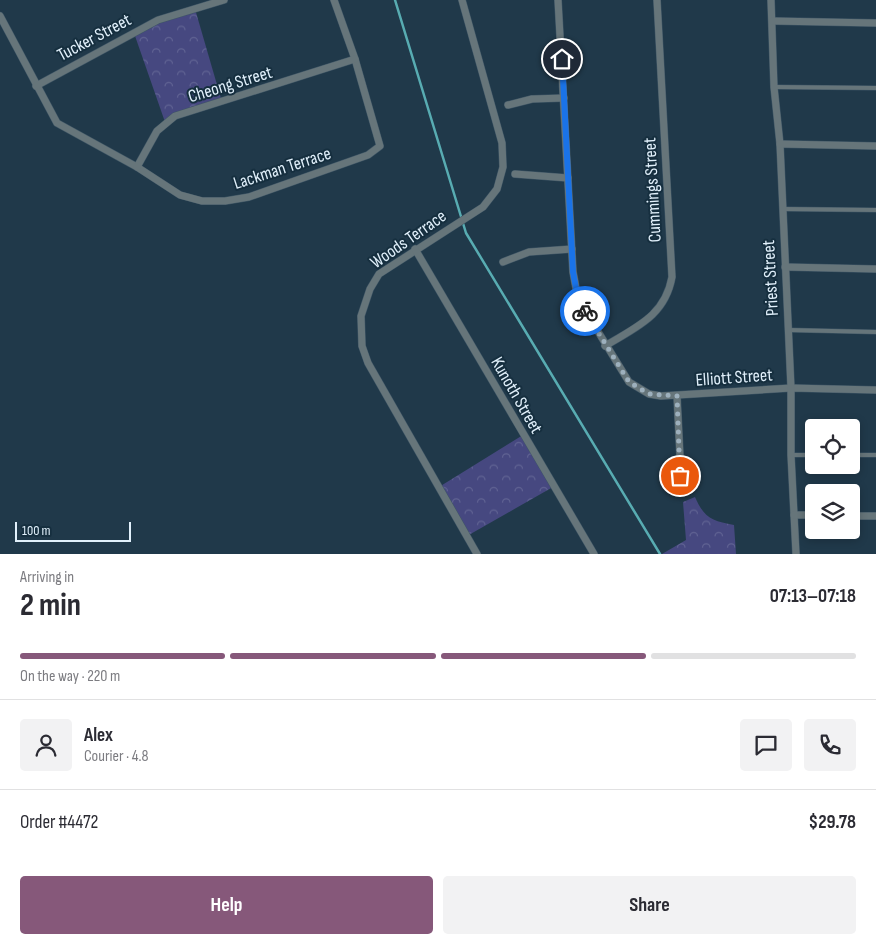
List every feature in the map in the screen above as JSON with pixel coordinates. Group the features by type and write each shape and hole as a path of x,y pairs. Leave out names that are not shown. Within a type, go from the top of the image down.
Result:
{"street":[{"name":"Tucker Street","path":"36,86 158,20 224,0"},
{"name":"Lackman Terrace","path":"0,16 57,123 136,167 180,195 202,201 225,202 249,196 376,151 380,146 355,59 334,0"},
{"name":"Woods Terrace","path":"462,0 502,143 503,166 496,189 483,207 415,249 379,274 370,289 361,316 362,346 368,362 477,554"},
{"name":"Elliott Street","path":"558,0 572,249 578,299 629,382 649,394 677,396 791,388 876,390"},
{"name":"Cummings Street","path":"606,346 650,318 669,294 672,278 656,0"},
{"name":"Priest Street","path":"771,0 774,87 780,144 796,554"},
{"path":"772,21 876,23"},
{"name":"Cheong Street","path":"136,167 157,131 175,116 355,59"},
{"path":"508,105 532,100 564,98"},
{"path":"780,144 876,146"},
{"path":"515,174 568,178"},
{"name":"Kunoth Street","path":"415,249 594,554"},
{"path":"503,262 529,252 572,249"},
{"path":"785,267 876,269"},
{"path":"677,396 680,476 688,490"},
{"path":"794,515 805,515"},
{"path":"860,516 876,516"}],"lane":[{"path":"774,87 876,88"},
{"path":"782,209 876,210"},
{"path":"788,330 876,332"},
{"path":"791,454 805,455"},
{"path":"860,455 876,456"}],"green space":[{"path":"195,9 222,102 165,122 134,33"},
{"path":"523,435 553,487 467,536 439,487"},
{"path":"695,497 705,514 714,520 734,525 736,554 662,554 686,540 683,502"}],"waterway":[{"path":"395,0 466,233 660,554"}],"way so far":[{"path":"585,311 629,382 649,394 677,396 680,476"}],"route":[{"path":"562,59 573,272 578,299 585,311"}]}
